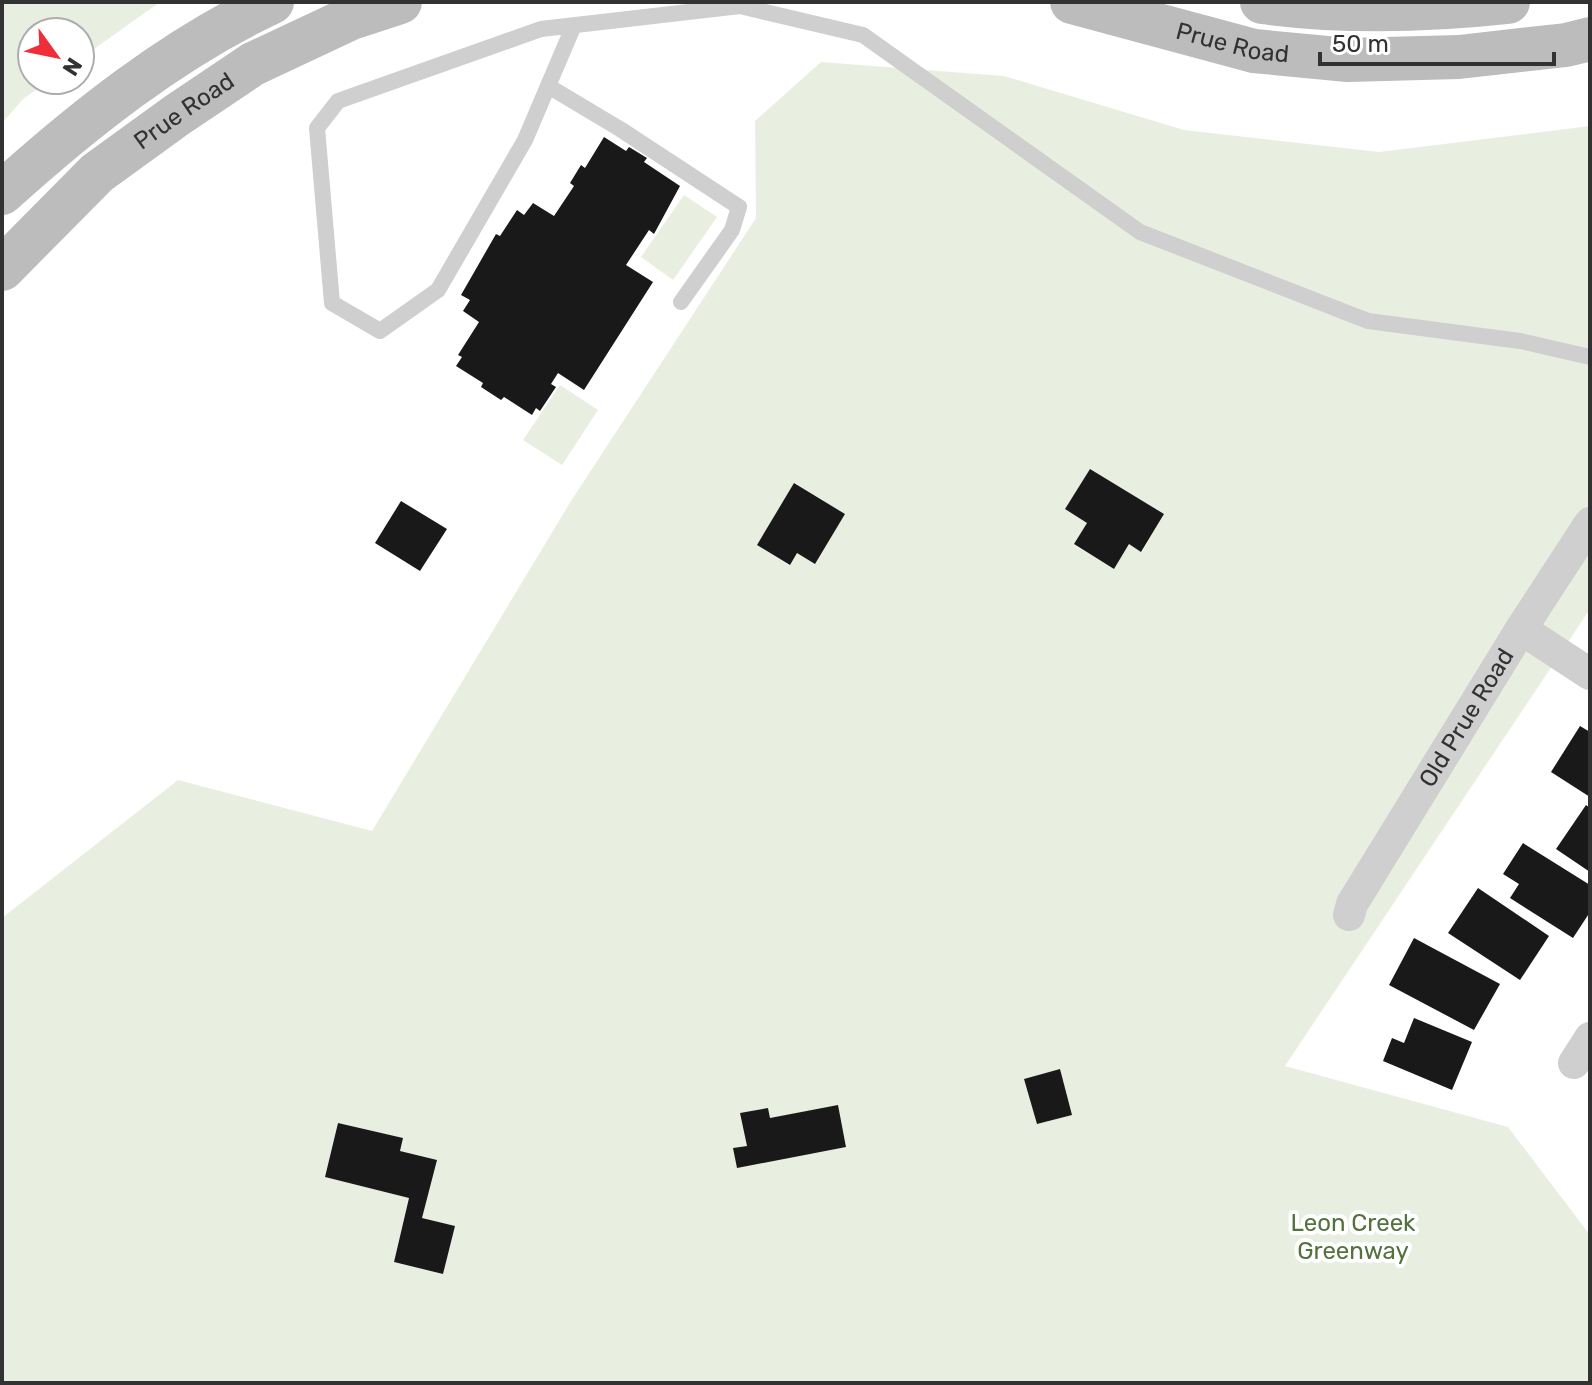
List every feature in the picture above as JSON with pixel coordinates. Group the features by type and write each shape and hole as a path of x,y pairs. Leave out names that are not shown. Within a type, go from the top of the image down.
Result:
{"main road":[{"name":"Prue Road","path":"2,193 67,135 149,75 230,22 272,2"},
{"name":"Prue Road","path":"2,269 97,173 253,64 351,18 400,2"},
{"name":"Prue Road","path":"1072,2 1254,51 1348,60 1459,57 1566,45 1590,39"},
{"name":"Prue Road","path":"1262,2 1351,11 1456,8 1508,2"}],"street":[{"name":"Old Prue Road","path":"1349,915 1352,904 1521,629 1590,523"},
{"path":"1521,629 1590,674"}],"lane":[{"path":"574,25 525,140 438,290 380,331 332,303 317,128 338,101 541,29 574,25 740,6 863,35 1140,232 1368,321 1520,341 1590,357"},
{"path":"548,86 739,207 732,230 681,302"}],"green space":[{"path":"2,2 160,2 96,48 96,16 16,16 16,96 27,96 2,123"},
{"name":"Leon Creek Greenway","path":"821,62 1004,76 1184,130 1379,152 1590,126 1590,609 1285,1066 1508,1127 1590,1235 1590,1383 2,1383 2,918 178,780 372,831 571,501 756,218 755,121","holes":["1090,469 1164,514 1142,552 1129,544 1114,569 1074,545 1087,523 1065,509","795,483 845,514 815,563 797,553 789,565 757,545","1060,1069 1071,1115 1037,1124 1025,1079","838,1106 846,1146 733,1148 747,1146 741,1113 768,1108 770,1118","338,1123 403,1138 400,1151 436,1160 422,1218 454,1226 443,1274 394,1262 409,1198 325,1177"]},
{"path":"684,195 717,217 673,280 641,257"},
{"path":"560,385 598,410 562,465 523,440"}],"building":[{"path":"604,137 626,151 629,147 647,158 644,162 680,186 654,234 649,230 626,265 653,282 584,390 558,373 551,384 556,387 540,411 536,408 532,415 504,397 501,400 481,387 483,383 456,366 462,357 458,355 479,322 463,311 470,300 461,295 496,234 500,236 517,210 524,215 533,203 554,216 574,186 570,183 581,165 585,168"},
{"path":"1090,469 1164,514 1141,552 1129,544 1114,569 1074,544 1087,523 1065,509"},
{"path":"794,483 845,514 815,564 797,553 790,565 757,545"},
{"path":"401,501 447,529 420,571 375,543"},
{"path":"1580,726 1590,732 1590,797 1551,772"},
{"path":"1586,805 1590,808 1590,872 1556,849"},
{"path":"1523,843 1590,885 1590,912 1573,938 1510,898 1519,884 1503,874"},
{"path":"1478,888 1549,936 1520,980 1448,933"},
{"path":"1414,938 1500,984 1474,1030 1389,985"},
{"path":"1414,1018 1472,1042 1452,1090 1383,1061 1392,1038 1404,1043"},
{"path":"1060,1069 1072,1115 1037,1124 1024,1079"},
{"path":"838,1105 846,1147 737,1168 733,1148 747,1146 740,1113 768,1108 770,1118"},
{"path":"338,1123 403,1138 400,1151 437,1160 422,1218 455,1226 443,1274 394,1262 409,1198 325,1177"}]}
